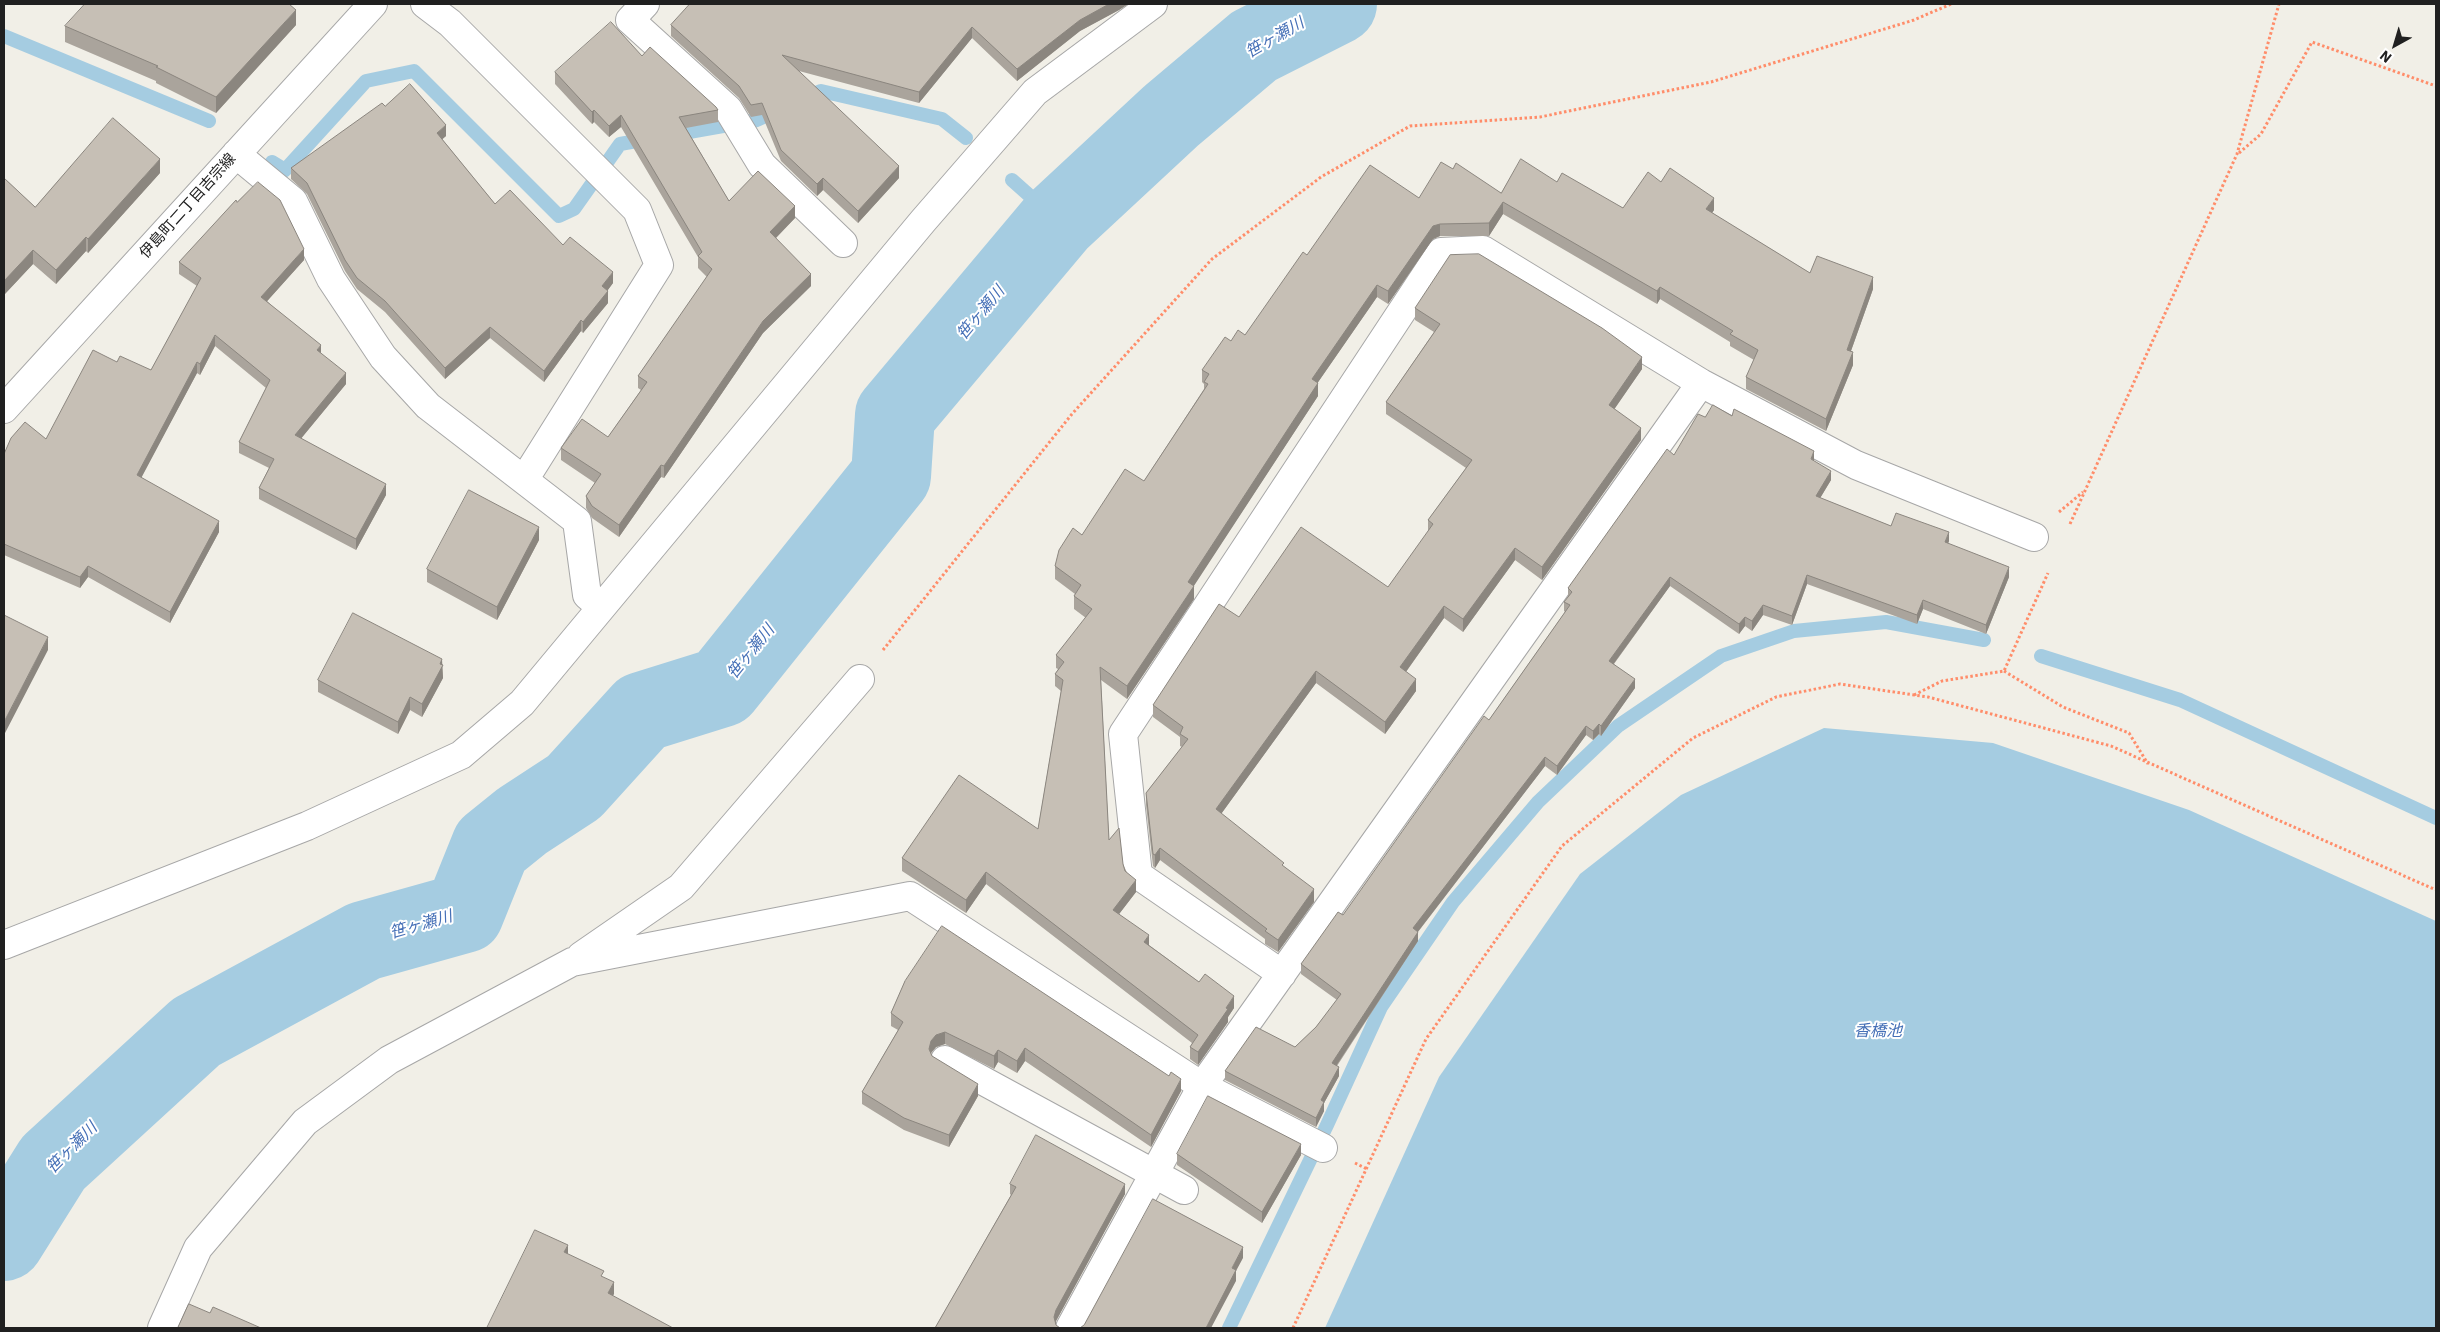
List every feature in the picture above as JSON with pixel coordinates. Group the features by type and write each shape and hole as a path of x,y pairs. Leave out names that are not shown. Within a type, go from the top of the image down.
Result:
{"street":[{"name":"伊島町二丁目吉宗線","path":"4,409 373,4"},
{"path":"425,4 450,22 638,210 659,266 524,480"},
{"path":"645,4 630,20 728,109 762,165 843,242"},
{"path":"4,945 307,826 461,755 522,703 923,221 1035,92 1153,4"},
{"path":"236,154 293,201 331,279 383,357 428,406 577,521 587,595 601,607"},
{"path":"1282,974 1138,875 1123,734 1441,252 1483,250 1701,383 1856,465 2034,537"},
{"path":"1070,1328 1202,1086 1701,383"},
{"path":"162,1328 198,1248 305,1122 389,1060 572,962 681,887 860,680"},
{"path":"572,962 910,896 1202,1086 1318,1145"},
{"path":"944,1060 1184,1190"}],"path":[{"path":"860,680 1072,414 1212,259 1321,177 1410,126 1540,117 1711,82 1914,20 1951,4"},
{"path":"2069,527 2238,154 2279,4"},
{"path":"2238,154 2261,134 2312,42 2436,86"},
{"path":"2004,671 2048,572"},
{"path":"1913,695 1942,681 2004,671 2063,707 2129,733 2148,764"},
{"path":"1293,1328 1426,1040 1562,846 1693,738 1776,697 1840,684 1928,698 2110,746 2436,890"}],"water":[{"name":"香橋池","path":"1824,728 1993,743 2189,810 2436,921 2436,1328 1325,1328 1439,1077 1580,874 1681,795"}],"building":[{"path":"85,4 289,4 296,10 216,97 156,67 158,66 65,26"},
{"path":"690,4 1109,4 1080,20 1017,69 972,27 919,92 782,55 899,166 858,211 823,178 817,184 781,150 762,103 751,105 739,86 671,25"},
{"path":"611,22 642,56 650,47 718,110 679,117 729,201 758,171 795,206 770,232 811,274 763,321 664,466 661,465 619,525 592,506 586,496 601,474 561,448 582,419 608,437 647,382 638,376 712,269 698,256 702,252 621,115 609,126 594,110 592,112 555,72"},
{"path":"410,84 446,125 437,133 495,204 510,190 563,245 570,237 613,272 602,286 608,291 583,322 581,320 544,371 490,327 445,368 385,301 357,278 345,260 307,183 291,168 382,103 385,106"},
{"path":"113,118 160,159 88,239 86,237 56,270 33,250 4,281 4,178 35,207"},
{"path":"1521,159 1557,182 1562,173 1623,208 1648,172 1661,182 1670,168 1714,198 1706,209 1810,273 1817,256 1873,277 1847,350 1853,352 1826,419 1746,377 1758,350 1730,334 1733,331 1660,287 1657,291 1503,202 1489,223 1440,224 1433,226 1388,291 1377,285 1312,379 1318,383 1188,582 1194,586 1127,686 1100,667 1109,840 1119,828 1125,871 1136,880 1113,910 1149,935 1144,942 1199,982 1205,974 1234,996 1226,1008 1228,1009 1198,1052 1190,1047 1198,1035 986,872 966,900 902,858 959,775 1038,829 1063,680 1055,674 1064,662 1056,655 1092,609 1074,596 1081,585 1055,566 1059,550 1073,528 1082,535 1125,469 1144,481 1208,384 1204,382 1209,374 1202,370 1225,337 1231,341 1238,330 1245,335 1303,252 1307,255 1370,165 1419,198 1441,162 1453,169 1456,163 1501,193"},
{"path":"258,182 280,200 304,249 261,297 321,345 317,350 346,373 295,435 386,484 356,539 259,488 274,459 239,442 270,380 215,335 200,364 197,362 137,475 219,521 170,612 88,566 80,577 4,544 4,454 11,438 25,422 46,439 93,350 117,362 120,356 151,370 201,278 179,262 236,200 237,202"},
{"path":"1479,254 1602,328 1642,357 1609,405 1641,428 1542,567 1515,548 1463,619 1444,606 1400,667 1416,679 1385,722 1316,671 1216,809 1284,863 1282,865 1314,889 1278,940 1265,931 1267,929 1160,848 1155,855 1153,854 1146,793 1188,739 1180,734 1183,727 1153,705 1219,604 1239,617 1301,527 1388,587 1433,524 1428,520 1472,460 1386,402 1440,324 1415,308 1450,255"},
{"path":"1713,405 1732,416 1734,409 1814,451 1811,459 1831,471 1816,496 1891,526 1896,513 1949,532 1945,542 2009,567 1986,625 1923,600 1917,615 1807,575 1792,616 1763,605 1752,621 1745,617 1739,624 1670,577 1609,661 1635,679 1601,726 1599,724 1593,731 1586,726 1557,766 1545,757 1413,928 1418,932 1332,1063 1339,1067 1321,1100 1324,1102 1316,1118 1225,1071 1256,1027 1295,1047 1316,1027 1341,994 1301,964 1338,912 1343,915 1484,716 1489,720 1570,605 1564,602 1572,592 1568,588 1667,449 1674,455 1698,414 1705,417"},
{"path":"469,490 539,527 497,607 427,569"},
{"path":"353,613 442,659 440,664 443,665 422,704 410,697 398,722 318,680"},
{"path":"4,615 48,637 4,722"},
{"path":"942,926 1169,1076 1171,1072 1181,1079 1151,1135 1025,1048 1017,1061 998,1050 994,1056 945,1032 936,1035 931,1041 929,1049 932,1056 978,1084 949,1135 904,1118 862,1092 903,1022 891,1013 905,981"},
{"path":"1208,1096 1301,1144 1262,1212 1177,1154"},
{"path":"1036,1135 1125,1184 1056,1310 1054,1317 1056,1325 1060,1328 935,1328 1016,1187 1010,1184"},
{"path":"1153,1199 1243,1247 1232,1268 1236,1270 1206,1328 1080,1328 1084,1325"},
{"path":"535,1230 568,1245 564,1252 604,1271 601,1276 614,1282 608,1293 673,1328 487,1328"},
{"path":"189,1304 210,1313 213,1307 261,1328 178,1328"}],"waterway":[{"name":"笹ヶ瀬川","path":"4,1241 53,1163 196,1032 364,941 464,913 491,846 522,821 574,787 642,712 722,687 891,476 895,415 1058,221 1171,116 1254,46 1337,4"},
{"path":"4,36 209,121"},
{"path":"272,162 285,170 366,81 414,71 559,216 574,209 620,144 648,139"},
{"path":"803,99 821,91 942,119 966,138"},
{"path":"672,135 757,120 779,110"},
{"path":"1012,180 1058,221"},
{"path":"1229,1328 1327,1125 1381,1007 1453,902 1538,802 1618,726 1721,656 1794,631 1886,622 1984,640"},
{"path":"2041,656 2180,700 2436,818"}]}
